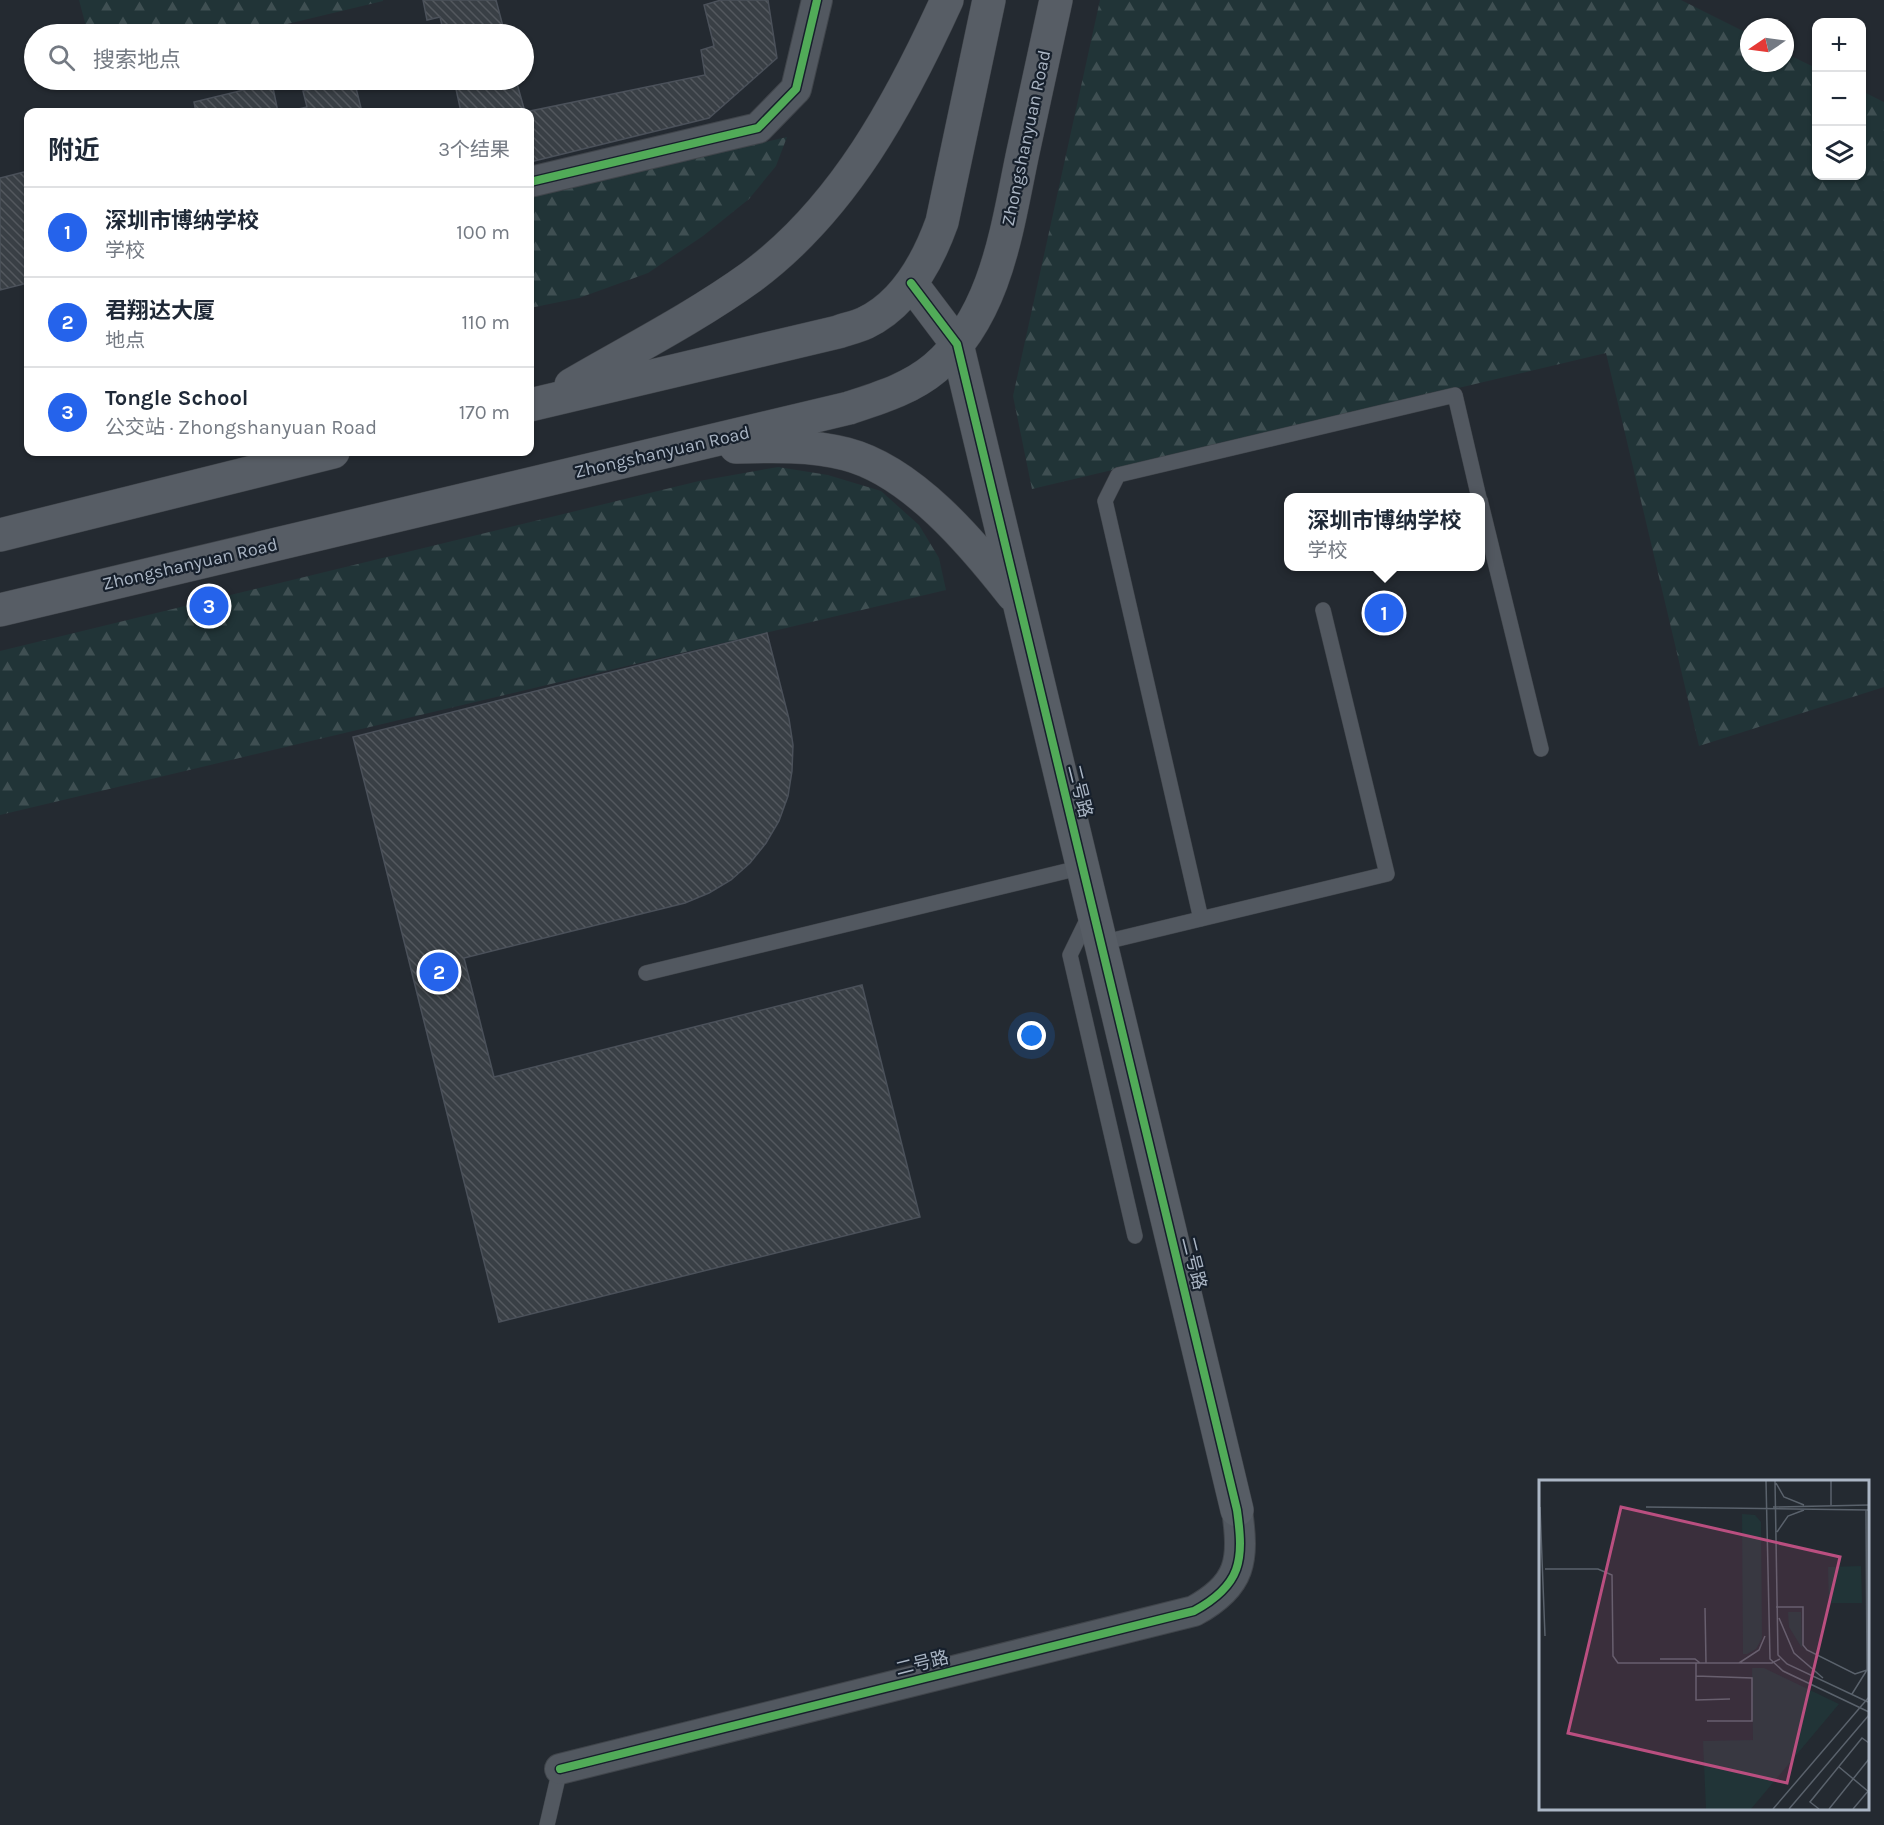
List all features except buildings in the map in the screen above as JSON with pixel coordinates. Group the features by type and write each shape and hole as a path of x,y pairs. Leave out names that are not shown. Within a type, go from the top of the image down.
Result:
{"main road":[{"path":"535,404 711,303 752,276 794,240 838,190 873,144 903,91 947,0"},
{"path":"535,404 838,332 865,323 889,307 911,283 932,251 942,222 989,0"},
{"name":"Zhongshanyuan Road","path":"0,609 849,408 905,388 935,368 957,344 977,314 992,283 1004,240 1056,0"},
{"name":"二号路","path":"911,283 957,344 1237,1510"},
{"path":"680,448 812,448 847,454 880,468 910,487 950,522 982,555 1020,603"},
{"path":"0,535 317,456"}],"street":[{"path":"534,181 758,128 796,89 817,0"},
{"name":"二号路","path":"560,1769 1194,1611 1214,1600 1230,1583 1239,1563 1241,1538 1237,1510"}],"lane":[{"path":"1201,919 1105,501 1119,476 1455,395 1479,493"},
{"path":"1485,519 1541,749"},
{"path":"1101,943 1387,874 1323,610"},
{"path":"646,973 1083,867"},
{"path":"1093,909 1070,955 1135,1236"},
{"path":"547,1825 560,1769"}],"green space":[{"path":"79,0 383,0 288,24 85,24"},
{"path":"1100,0 1681,0 1740,30 1740,72 1794,72 1794,57 1812,66 1812,180 1866,180 1866,93 1884,102 1884,687 1699,746 1606,353 1032,489 1013,396"},
{"path":"787,137 776,166 749,199 703,236 648,273 579,298 534,307 534,196"},
{"path":"778,467 828,475 881,491 919,525 939,558 946,590 0,815 0,651 699,481"}],"cycle path":[{"path":"534,181 758,128 796,89 817,0"},
{"path":"560,1769 1194,1611 1222,1591 1231,1581 1236,1570 1240,1543 1237,1510 957,344 911,283"}],"place":[{"name":"Tongle School","path":"209,606"},
{"name":"深圳市博纳学校","path":"1384,613"},
{"name":"君翔达大厦","path":"439,972"}]}
